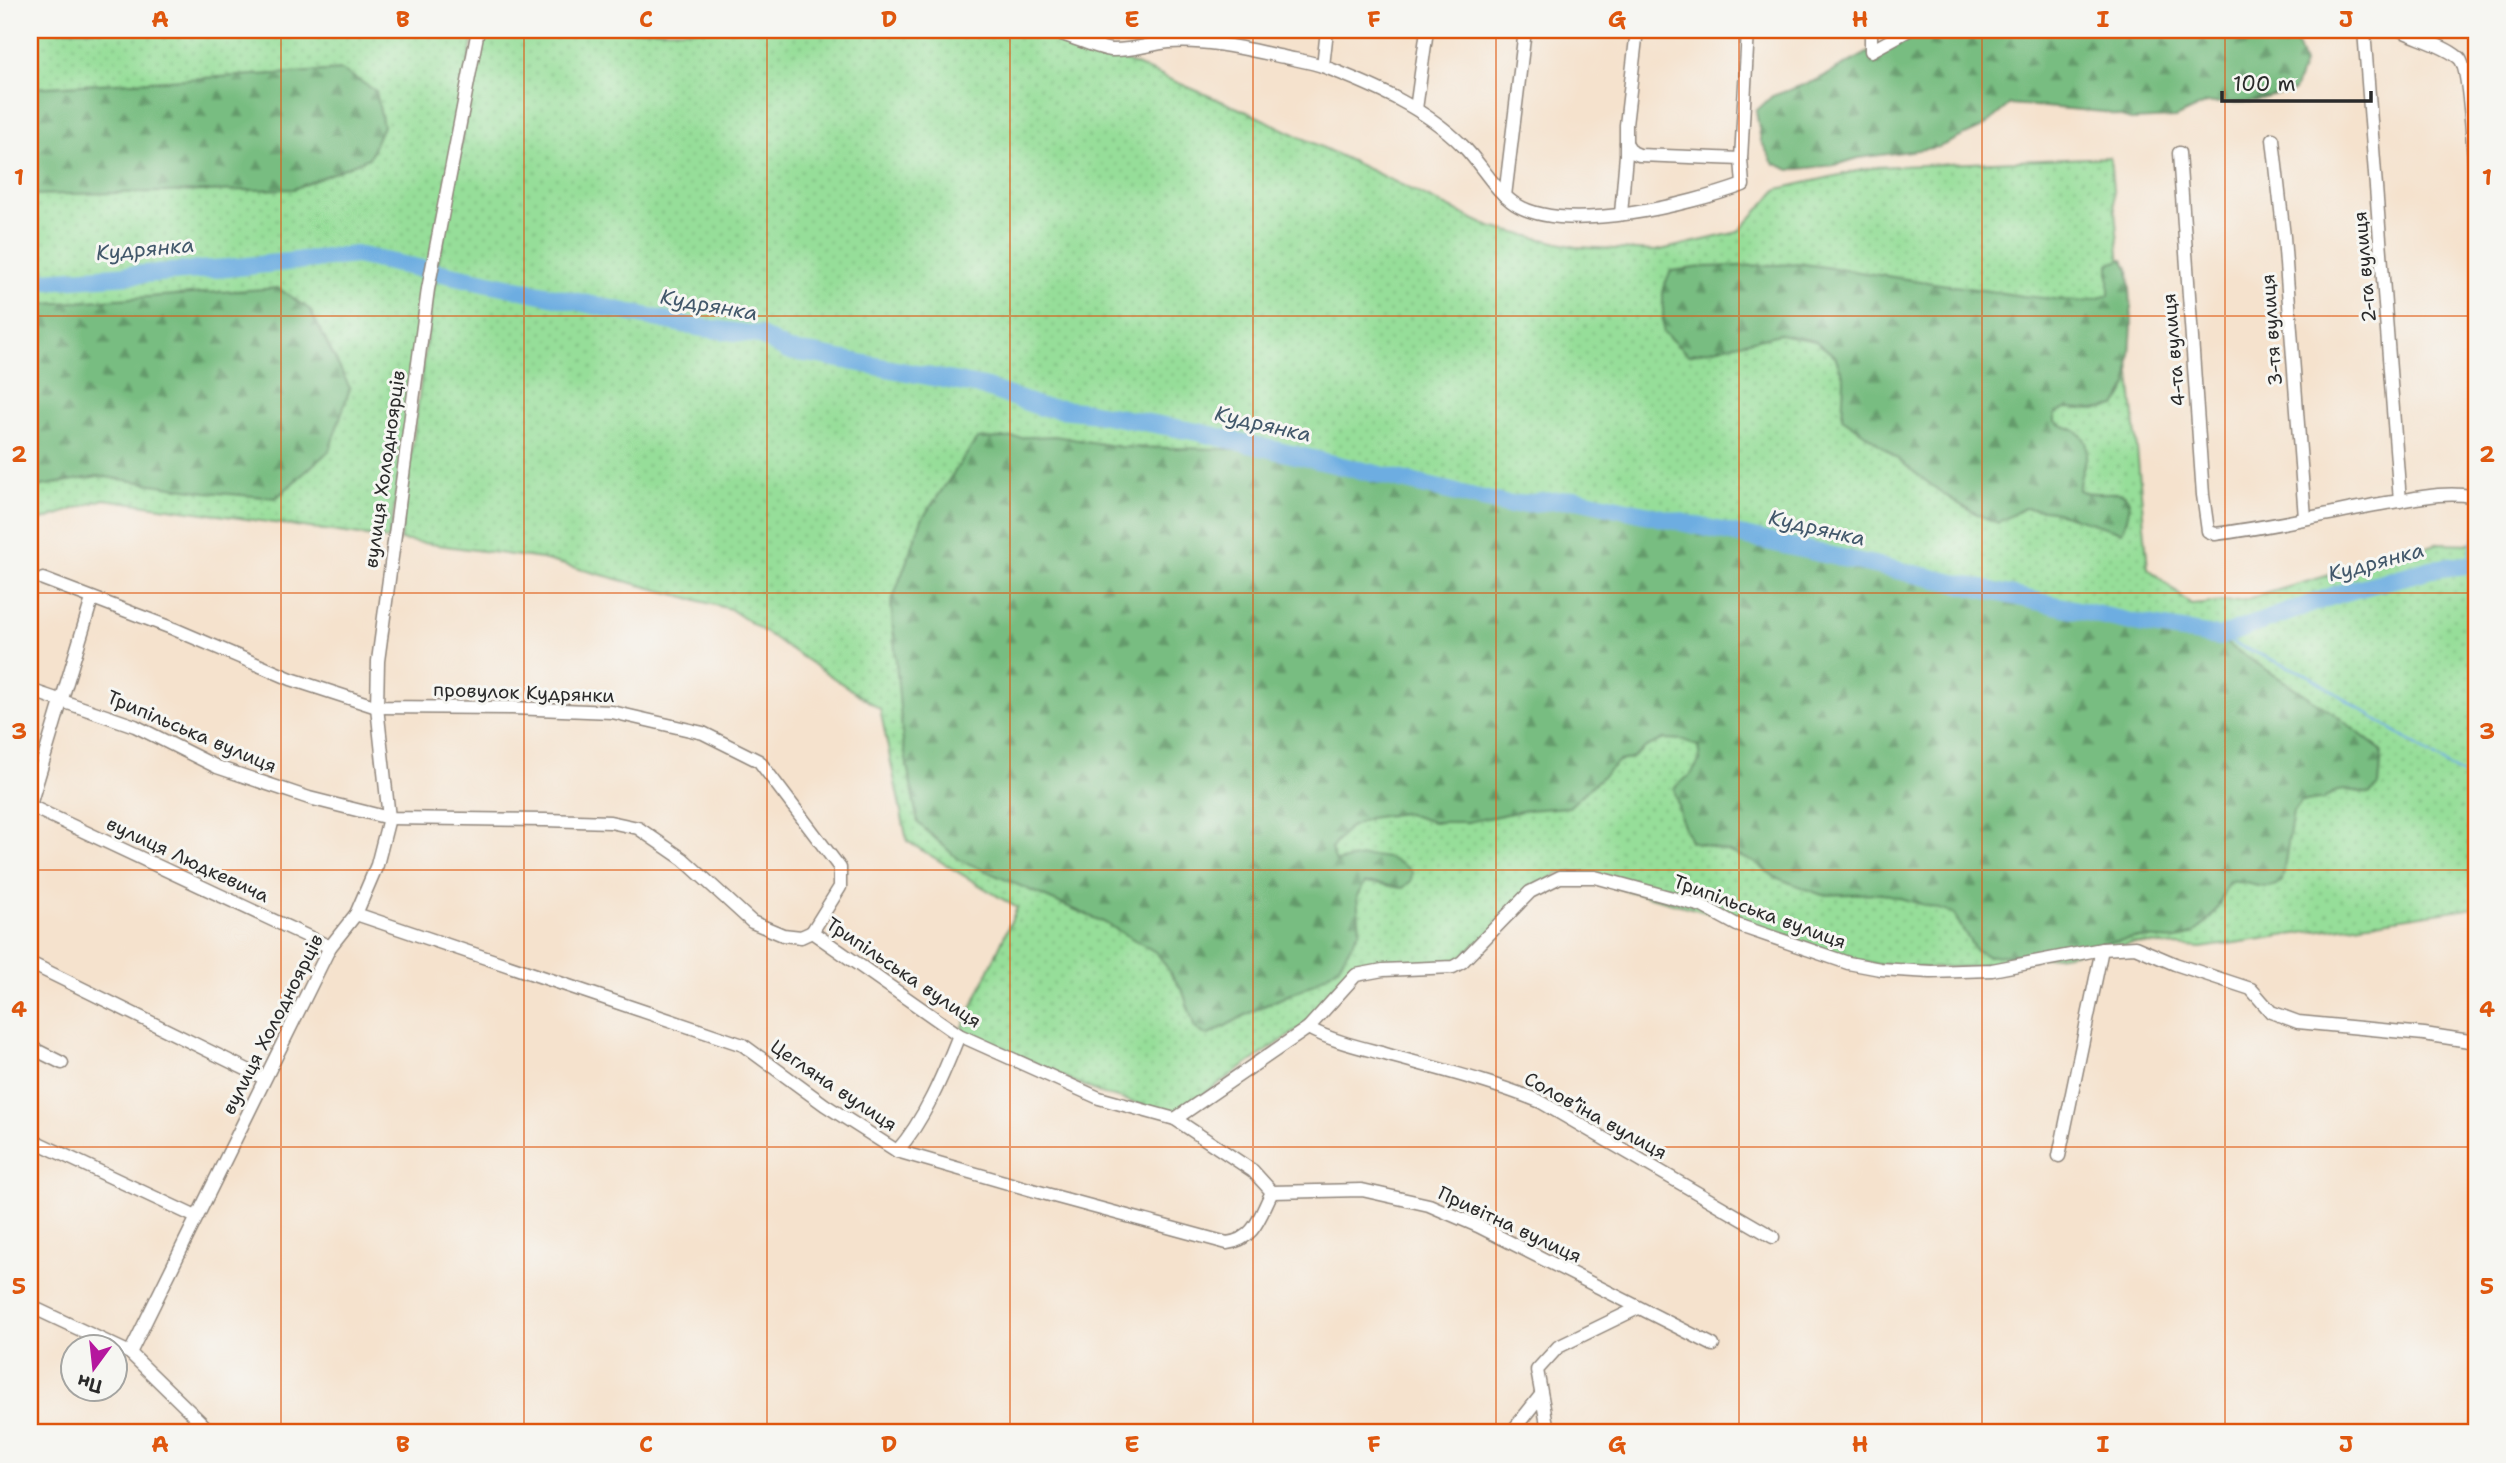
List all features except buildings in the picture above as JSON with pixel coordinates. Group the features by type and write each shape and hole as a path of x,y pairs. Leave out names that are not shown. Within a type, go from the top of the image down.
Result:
{"street":[{"name":"вулиця Холодноярців","path":"130,1353 330,947 356,914 377,865 389,818 377,707 378,661 428,289 478,30"},
{"path":"1045,30 1068,34 1107,49 1124,50 1203,36 1323,66 1379,89 1416,109 1462,145 1504,197 1518,206 1549,215 1578,217 1670,208 1743,185 1741,159 1748,30"},
{"path":"1323,66 1327,30"},
{"path":"1416,109 1427,30"},
{"path":"1504,197 1525,30"},
{"path":"1620,214 1626,125 1637,30"},
{"path":"1871,30 1871,51 1909,30"},
{"name":"2-га вулиця","path":"2364,30 2400,501"},
{"path":"2400,30 2452,53 2463,63 2468,82 2476,192"},
{"name":"3-тя вулиця","path":"2273,139 2284,237 2305,518"},
{"path":"1626,143 1632,152 1639,156 1741,159"},
{"name":"4-та вулиця","path":"2179,153 2208,530 2221,533 2305,518"},
{"path":"2476,380 2476,418"},
{"path":"2305,518 2451,493 2474,496"},
{"name":"провулок Кудрянки","path":"43,579 174,629 291,679 377,707 612,712 703,733 759,761 840,868 840,887 812,932"},
{"path":"30,806 92,599"},
{"name":"Трипільська вулиця","path":"30,690 135,726 217,767 309,798 389,818 610,822 638,828 683,859 752,922 783,935 802,937 812,932 959,1035 1099,1098 1175,1119 1308,1028 1356,975 1383,970 1453,967 1462,962 1530,892 1560,877 1595,877 1702,906 1737,925 1848,963 1880,969 1931,972 1992,970 2102,949 2135,947 2175,964 2250,989 2271,1012 2298,1022 2424,1034 2476,1042"},
{"name":"вулиця Людкевича","path":"30,806 330,947"},
{"name":"Цегляна вулиця","path":"356,914 743,1045 825,1105 897,1151 1227,1243 1242,1241 1252,1231 1272,1192"},
{"path":"2059,1156 2102,949"},
{"path":"30,963 264,1078"},
{"name":"Соловʼїна вулиця","path":"1308,1028 1323,1036 1500,1085 1541,1102 1773,1237"},
{"path":"897,1151 910,1136 950,1060 959,1035"},
{"path":"30,1047 62,1063"},
{"path":"1175,1119 1253,1171 1272,1192"},
{"path":"30,1139 196,1217"},
{"name":"Привітна вулиця","path":"1272,1192 1362,1190 1429,1205 1478,1226 1713,1345"},
{"path":"30,1306 90,1334"},
{"path":"1548,1430 1537,1370 1558,1347 1638,1308"},
{"path":"130,1353 212,1433"},
{"path":"1511,1433 1541,1395"}],"green space":[{"path":"30,30 474,30 389,539 104,499 30,524"},
{"path":"483,30 1009,30 1047,33 1093,47 1252,114 1490,227 1576,247 1656,251 1738,232 1778,189 1875,167 2110,157 2148,568 2191,605 2244,600 2439,543 2476,544 2476,907 2201,948 2135,943 1992,966 1931,968 1880,965 1849,959 1739,921 1559,872 1459,959 1353,971 1305,1025 1174,1114 1100,1093 961,1031 1017,908 907,841 880,709 730,609 542,559 400,540 433,290"},
{"path":"1910,30 2292,30 2304,64 2294,91 2248,102 2207,103 2175,118 2131,120 2104,112 2010,104 1983,127 1939,147 1790,170 1773,163 1761,141 1756,111 1772,96 1817,80"},
{"path":"342,70 376,91 383,126 369,158 294,189 30,195 30,88"},
{"path":"2123,259 2129,270 2132,325 2128,385 2116,406 2094,410 2068,408 2055,414 2055,421 2076,431 2087,444 2079,490 2088,493 2118,493 2125,496 2129,502 2122,532 2052,511 2024,508 1998,523 1956,502 1842,418 1844,378 1835,356 1815,341 1780,334 1688,355 1663,332 1663,288 1671,271 1703,267 1804,264 2023,296 2083,302 2109,295 2109,264"},
{"path":"278,288 310,310 350,388 329,451 276,498 206,492 98,476 30,488 30,305"},
{"path":"1055,436 1120,447 1274,450 1502,507 1579,503 2224,642 2333,713 2382,751 2379,786 2369,794 2344,790 2323,800 2301,801 2293,812 2282,881 2269,887 2241,882 2228,883 2217,909 2204,925 2178,940 2135,938 2036,954 1987,956 1975,950 1953,913 1882,893 1822,895 1775,877 1754,862 1690,841 1681,819 1674,788 1691,774 1700,760 1698,746 1683,740 1664,739 1646,747 1631,759 1619,761 1569,807 1527,810 1468,822 1433,822 1404,813 1369,818 1348,828 1331,849 1336,862 1366,856 1394,860 1412,871 1411,881 1403,888 1365,883 1357,896 1360,930 1338,967 1311,985 1255,1010 1207,1036 1195,1028 1183,992 1157,953 1103,922 958,859 918,823 903,743 891,604 922,519 977,439"}],"waterway":[{"name":"Кудрянка","path":"30,282 227,268 356,255 697,327 759,335 788,351 984,387 1041,407 1089,412 1198,432 1508,505 1577,499 2140,624 2219,637 2341,593 2432,569 2467,565 2476,568"},
{"path":"2467,565 2476,529"},
{"path":"2219,637 2308,675 2476,784"}]}
